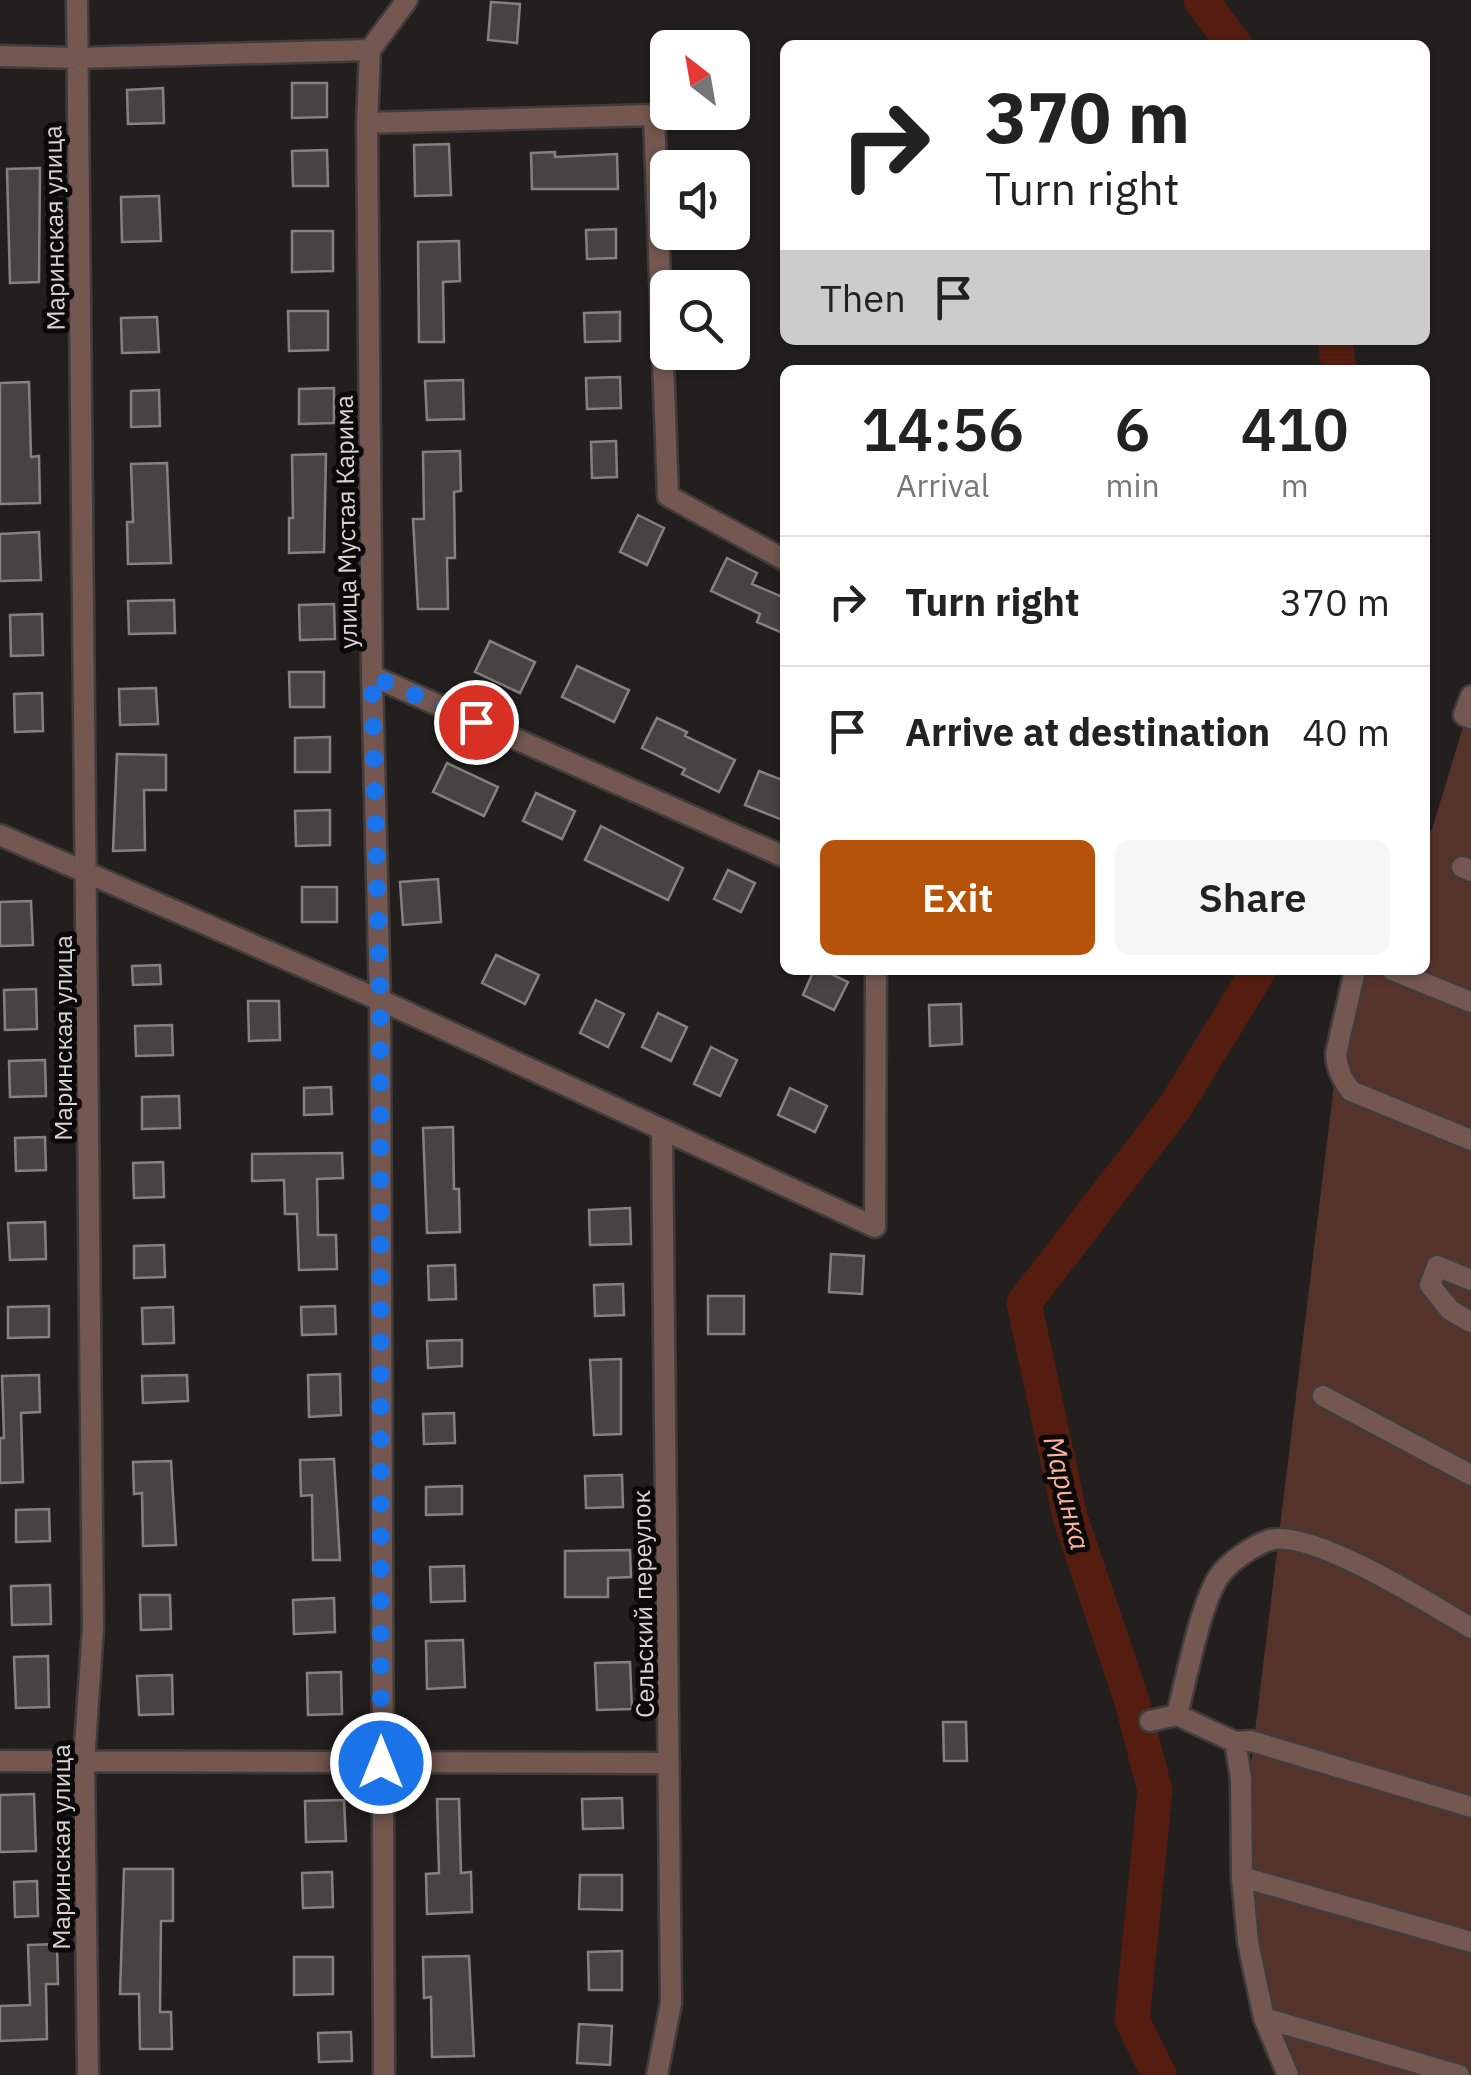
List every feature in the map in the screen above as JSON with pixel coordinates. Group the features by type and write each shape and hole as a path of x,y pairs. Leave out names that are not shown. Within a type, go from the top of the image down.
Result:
{"street":[{"name":"Маринская улица","path":"77,0 93,1628 84,1761 88,2075"},
{"path":"0,56 77,58 370,50 407,0"},
{"name":"улица Мустая Карима","path":"370,50 367,123 372,676 380,1000 384,2075"},
{"path":"367,123 654,115 668,496 780,557"},
{"path":"372,676 780,856"},
{"path":"0,835 380,1000 875,1227 876,975"},
{"path":"1354,975 1336,1054 1344,1082 1351,1091 1471,1140"},
{"path":"1404,975 1471,1002"},
{"name":"Сельский переулок","path":"658,2075 671,2003 662,1132"},
{"path":"1471,1280 1437,1266 1430,1285 1450,1310 1471,1322"},
{"path":"1323,1396 1471,1476"},
{"path":"1177,1714 1210,1594 1221,1573 1270,1540 1288,1539 1377,1571 1471,1628"},
{"path":"1150,1721 1177,1714 1235,1742 1251,1742 1471,1806"},
{"path":"1235,1742 1241,1778 1242,1877 1248,1942 1264,2018 1288,2075"},
{"path":"0,1761 669,1763"},
{"path":"1242,1877 1471,1942"},
{"path":"1264,2018 1459,2075"}],"shaded area":[{"path":"1471,701 1471,2075 1278,2075 1237,1879 1347,975 1430,975 1432,829"}],"building":[{"path":"491,2 520,4 517,43 488,40"},
{"path":"292,83 327,83 327,117 292,118"},
{"path":"163,88 164,123 128,124 127,90"},
{"path":"449,144 451,195 415,196 414,145"},
{"path":"327,150 328,186 293,186 292,151"},
{"path":"555,152 555,157 617,154 618,189 532,189 531,153"},
{"path":"40,168 39,282 10,283 7,169"},
{"path":"159,196 161,241 122,242 121,197"},
{"path":"616,229 616,258 587,259 586,230"},
{"path":"292,231 333,231 333,271 292,272"},
{"path":"459,241 460,281 443,282 444,342 419,342 418,242"},
{"path":"288,311 328,311 328,350 289,351"},
{"path":"620,312 620,341 585,342 584,313"},
{"path":"157,317 159,352 122,353 121,318"},
{"path":"620,377 621,408 587,409 586,378"},
{"path":"463,380 464,419 427,420 425,381"},
{"path":"29,382 31,457 39,456 40,503 0,504 0,383"},
{"path":"334,388 334,423 299,424 299,389"},
{"path":"159,390 160,426 131,427 131,391"},
{"path":"616,441 617,477 592,478 591,442"},
{"path":"460,451 461,491 454,492 455,558 447,558 448,609 418,609 413,519 424,519 423,452"},
{"path":"326,454 324,552 289,553 292,455"},
{"path":"167,463 171,563 128,564 127,522 133,522 131,464"},
{"path":"638,515 664,528 647,565 620,552"},
{"path":"39,532 41,580 0,581 0,534"},
{"path":"727,558 757,573 752,584 780,596 780,632 757,622 760,614 711,591"},
{"path":"174,600 175,633 129,634 128,601"},
{"path":"334,604 335,639 300,640 299,605"},
{"path":"42,614 43,655 11,656 10,615"},
{"path":"490,641 535,662 520,693 475,672"},
{"path":"577,666 629,690 614,722 562,697"},
{"path":"289,672 324,672 324,707 290,707"},
{"path":"156,688 158,724 120,725 119,689"},
{"path":"42,693 43,731 15,732 14,694"},
{"path":"657,718 735,760 719,792 682,774 685,769 642,748"},
{"path":"330,737 330,772 295,772 295,738"},
{"path":"117,754 166,755 166,790 144,790 145,850 113,851"},
{"path":"447,763 498,787 484,816 433,792"},
{"path":"759,771 780,779 780,819 745,805"},
{"path":"536,793 575,811 562,839 523,821"},
{"path":"330,810 330,845 296,846 295,811"},
{"path":"601,826 683,868 668,900 585,860"},
{"path":"728,870 755,883 741,912 714,899"},
{"path":"438,879 441,922 403,925 400,882"},
{"path":"302,887 337,887 337,922 302,922"},
{"path":"31,901 33,945 0,946 0,902"},
{"path":"496,955 539,975 525,1004 482,983"},
{"path":"160,965 161,984 133,985 132,966"},
{"path":"812,975 833,975 848,982 834,1010 803,995"},
{"path":"36,989 37,1029 5,1030 4,990"},
{"path":"596,1000 624,1014 608,1047 580,1033"},
{"path":"248,1001 279,1001 280,1040 249,1041"},
{"path":"961,1004 962,1044 930,1046 929,1005"},
{"path":"658,1013 687,1027 671,1061 642,1047"},
{"path":"172,1025 173,1055 136,1056 135,1026"},
{"path":"711,1047 737,1060 720,1096 694,1084"},
{"path":"45,1060 46,1096 10,1097 9,1061"},
{"path":"331,1087 332,1114 304,1115 304,1088"},
{"path":"790,1088 827,1106 815,1132 778,1115"},
{"path":"179,1096 180,1128 142,1129 142,1097"},
{"path":"453,1127 454,1189 459,1189 460,1232 427,1233 423,1128"},
{"path":"45,1137 46,1170 16,1171 15,1138"},
{"path":"342,1153 343,1178 317,1179 318,1235 336,1235 337,1269 299,1270 297,1214 285,1214 284,1180 252,1181 252,1154"},
{"path":"163,1162 164,1197 134,1198 133,1163"},
{"path":"630,1208 631,1244 590,1245 589,1210"},
{"path":"45,1222 46,1259 10,1260 8,1223"},
{"path":"164,1245 165,1277 134,1278 134,1246"},
{"path":"831,1254 864,1256 862,1294 829,1292"},
{"path":"455,1265 456,1299 429,1300 428,1266"},
{"path":"623,1284 624,1315 595,1316 594,1285"},
{"path":"708,1296 744,1296 744,1334 708,1334"},
{"path":"49,1306 49,1337 8,1338 8,1307"},
{"path":"335,1306 336,1334 302,1335 301,1307"},
{"path":"173,1307 174,1343 143,1344 142,1308"},
{"path":"462,1340 462,1366 428,1368 427,1341"},
{"path":"621,1359 621,1434 594,1435 590,1360"},
{"path":"340,1374 341,1415 309,1417 308,1375"},
{"path":"39,1375 40,1412 21,1413 23,1482 0,1483 0,1438 4,1438 2,1376"},
{"path":"187,1375 188,1401 143,1403 142,1376"},
{"path":"454,1413 455,1443 424,1444 423,1414"},
{"path":"334,1459 340,1560 313,1560 312,1495 301,1496 300,1460"},
{"path":"171,1461 176,1545 143,1546 142,1493 134,1494 133,1462"},
{"path":"622,1475 623,1507 586,1508 585,1476"},
{"path":"462,1486 462,1514 426,1515 426,1487"},
{"path":"49,1509 50,1541 16,1542 16,1510"},
{"path":"630,1550 631,1577 608,1578 608,1597 565,1597 565,1551"},
{"path":"464,1566 465,1601 431,1602 430,1567"},
{"path":"50,1585 51,1624 12,1625 11,1586"},
{"path":"140,1595 170,1595 171,1629 141,1630"},
{"path":"334,1598 335,1632 294,1634 293,1600"},
{"path":"463,1640 465,1687 427,1689 426,1641"},
{"path":"48,1656 49,1707 16,1708 14,1657"},
{"path":"630,1662 632,1709 597,1710 595,1663"},
{"path":"341,1672 342,1714 308,1715 307,1673"},
{"path":"172,1675 173,1714 139,1715 137,1676"},
{"path":"943,1722 966,1722 967,1761 944,1761"},
{"path":"34,1794 36,1851 0,1852 0,1795"},
{"path":"622,1798 623,1828 583,1829 582,1799"},
{"path":"437,1799 459,1799 461,1873 471,1872 472,1912 427,1914 426,1874 439,1873"},
{"path":"344,1800 346,1841 306,1842 305,1801"},
{"path":"124,1869 173,1869 173,1921 161,1921 160,2012 171,2012 172,2049 140,2049 139,1994 120,1994"},
{"path":"332,1872 333,1907 303,1908 302,1873"},
{"path":"580,1875 622,1875 622,1910 579,1909"},
{"path":"37,1881 38,1916 15,1917 14,1882"},
{"path":"57,1944 58,1984 46,1984 47,2039 0,2041 0,2006 30,2005 28,1945"},
{"path":"622,1951 622,1990 589,1990 588,1952"},
{"path":"469,1956 474,2056 432,2057 431,1997 424,1998 423,1957"},
{"path":"294,1957 333,1957 333,1994 294,1995"},
{"path":"579,2024 612,2026 610,2065 577,2063"},
{"path":"351,2032 352,2061 319,2062 318,2033"}],"waterway":[{"name":"Маринка","path":"1201,0 1231,40"},
{"name":"Маринка","path":"1336,345 1338,365"},
{"name":"Маринка","path":"1159,2075 1132,2020 1155,1791 1131,1698 1070,1517 1024,1303 1175,1107 1256,975"}],"route":[{"path":"381,1763 380,1000 372,676 476,722"}]}
